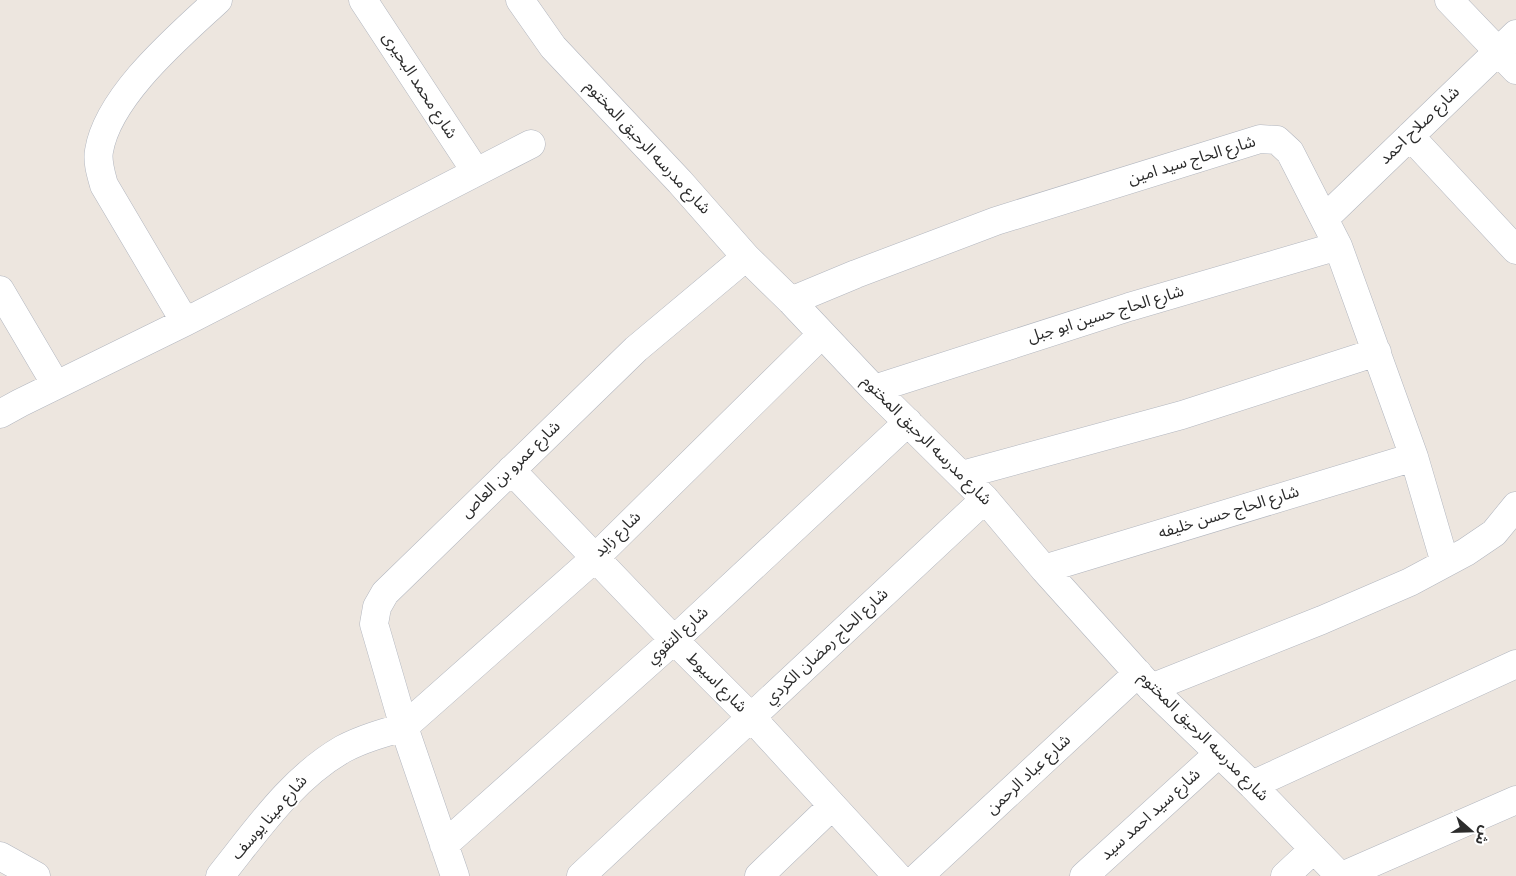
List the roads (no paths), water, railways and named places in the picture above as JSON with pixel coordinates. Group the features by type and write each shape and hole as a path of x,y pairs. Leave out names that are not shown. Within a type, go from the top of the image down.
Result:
{"street":[{"path":"185,322 104,185 99,167 99,151 118,104 166,48 218,0"},
{"name":"شارع محمد البحيرى","path":"362,0 476,172"},
{"name":"شارع مدرسه الرحيق المختوم","path":"520,0 553,47 680,182 746,257 791,301 874,389 962,475 1144,681 1252,785 1341,876"},
{"path":"1449,0 1510,52"},
{"name":"شارع صلاح احمد","path":"1325,218 1410,136 1510,52"},
{"path":"1410,136 1516,250"},
{"name":"شارع الحاج سيد امين","path":"791,301 856,274 996,221 1260,139 1277,140 1290,152 1338,246 1414,457 1445,563"},
{"path":"0,414 185,322 530,144"},
{"name":"شارع الحاج حسين ابو جبل","path":"874,389 1129,307 1338,246"},
{"name":"شارع عمرو بن العاص","path":"454,876 404,726 374,624 377,607 385,593 636,349 746,257"},
{"path":"0,290 56,385"},
{"name":"شارع زايد","path":"404,726 594,558 822,334"},
{"path":"962,475 1182,415 1377,352"},
{"name":"شارع التقوي","path":"444,845 674,640 908,422"},
{"name":"شارع الحاج حسن خليفه","path":"1044,569 1414,457"},
{"name":"شارع اسيوط","path":"511,470 594,558 752,718 898,876"},
{"name":"شارع الحاج رمضان الكردي","path":"581,876 985,500"},
{"path":"1144,681 1322,620 1410,582 1466,552 1494,533 1516,506"},
{"path":"1252,785 1516,664"},
{"name":"شارع عباد الرحمن","path":"919,876 1144,681"},
{"name":"شارع مينا يوسف","path":"220,876 291,789 316,767 343,749 373,736 404,726"},
{"name":"شارع سيد احمد سيد","path":"1084,876 1218,754"},
{"path":"1341,876 1516,800"},
{"path":"759,876 832,806"},
{"path":"1285,876 1314,849"},
{"path":"0,856 36,876"}]}
